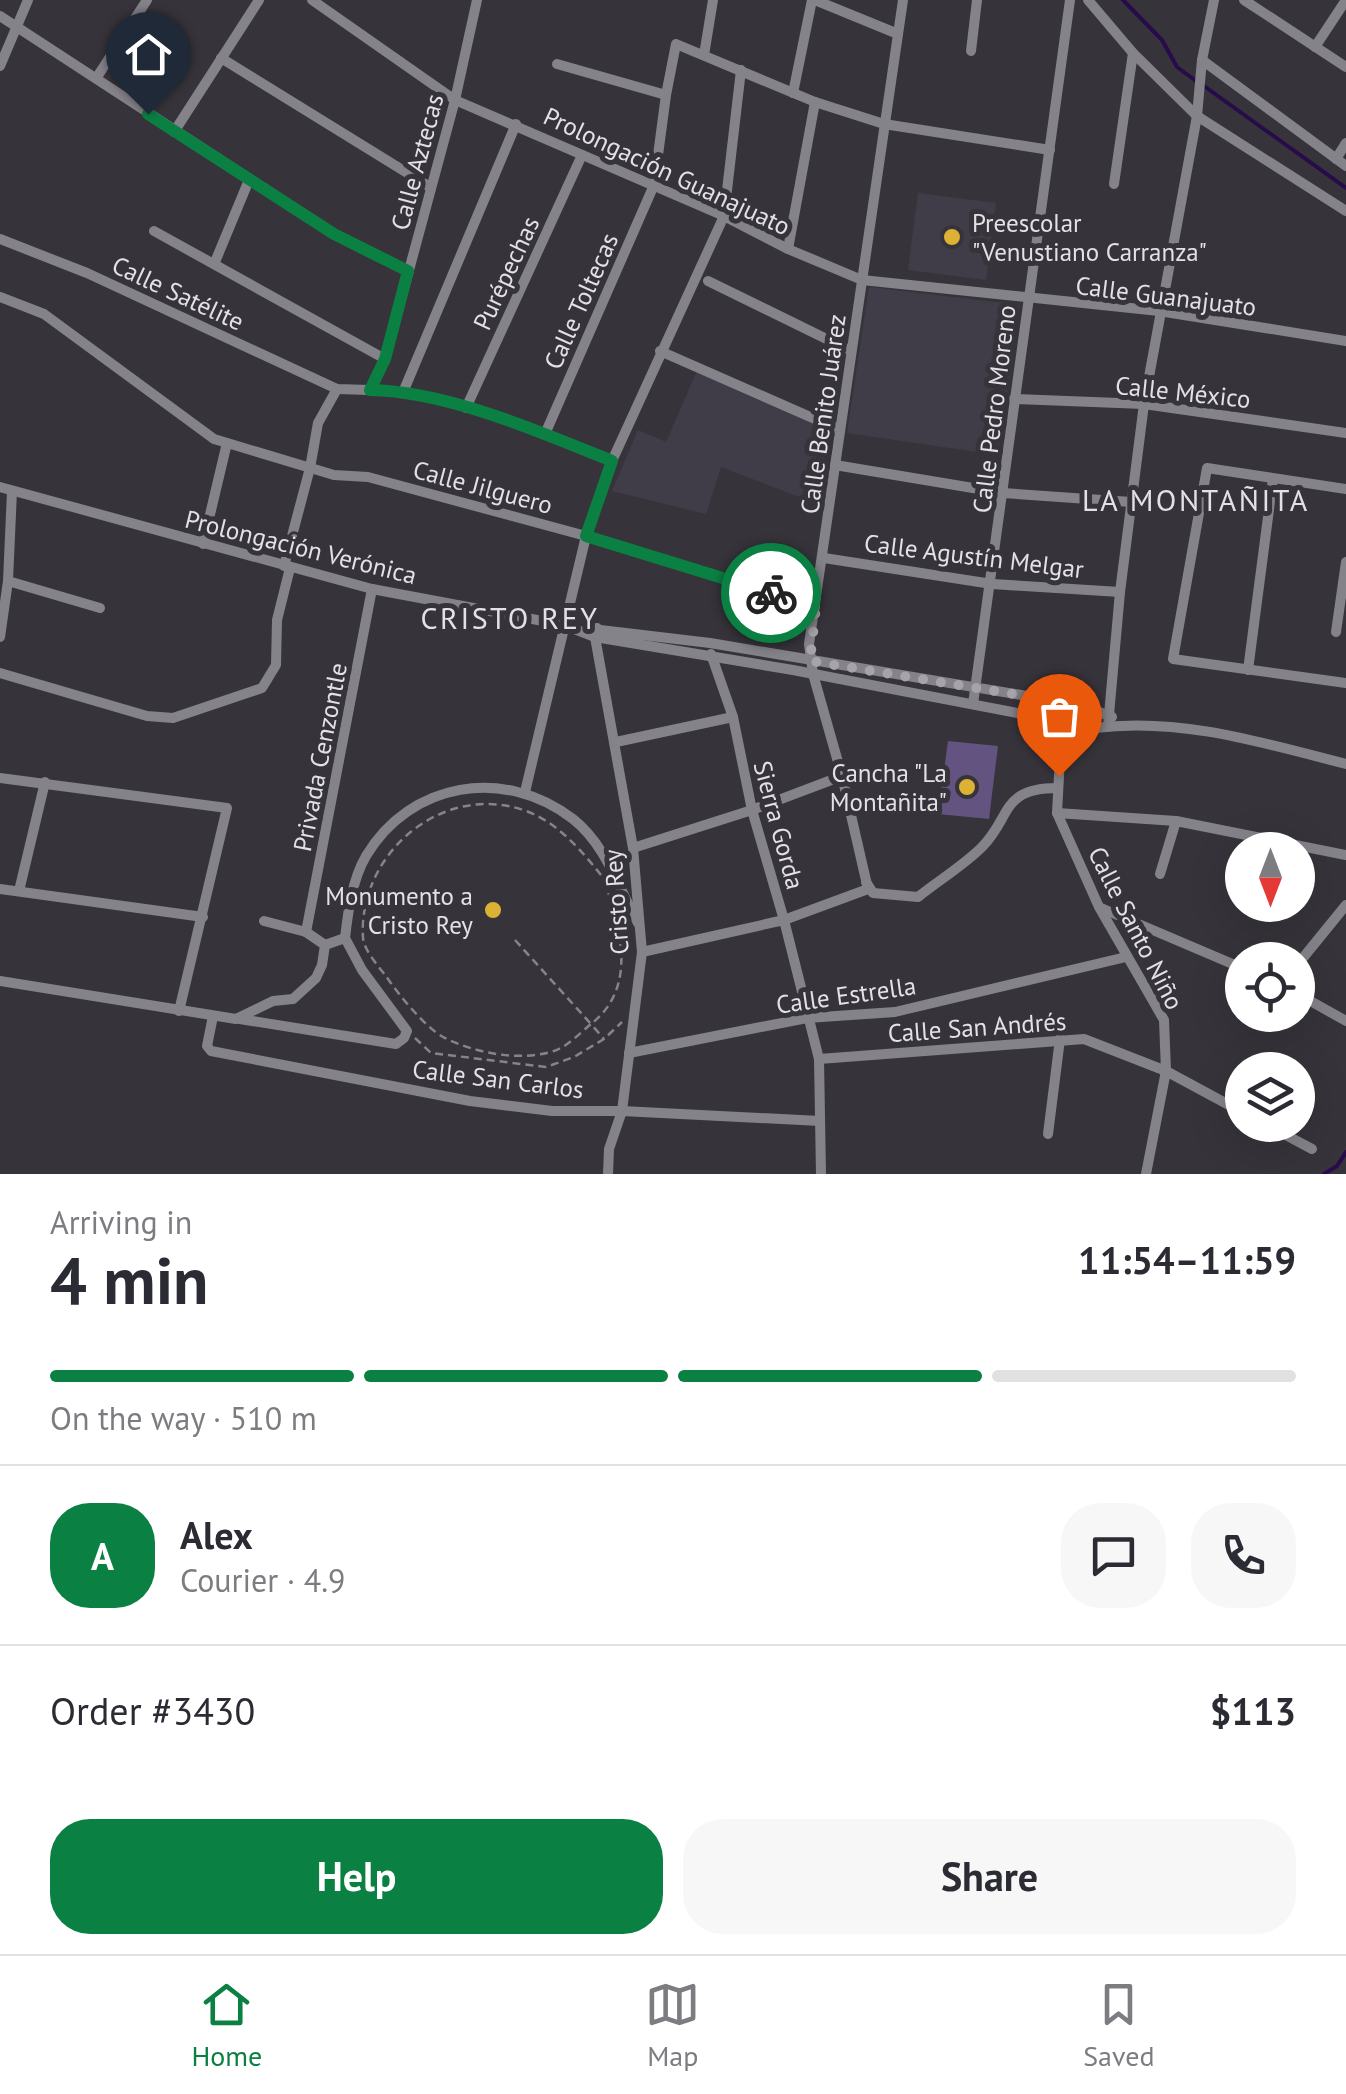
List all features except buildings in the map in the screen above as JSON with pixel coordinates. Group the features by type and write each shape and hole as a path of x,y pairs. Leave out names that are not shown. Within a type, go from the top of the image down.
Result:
{"street":[{"path":"0,66 28,0"},
{"path":"97,77 147,0"},
{"path":"174,132 259,0"},
{"name":"Prolongación Guanajuato","path":"312,0 455,100 862,280"},
{"name":"Calle Aztecas","path":"370,390 385,359 455,100 477,0"},
{"path":"713,0 704,55 816,102 884,124 1050,150"},
{"path":"793,93 813,0 898,34"},
{"name":"Calle Benito Juárez","path":"867,885 810,661 903,0"},
{"path":"971,51 977,0"},
{"name":"Calle Pedro Moreno","path":"973,704 1070,0"},
{"path":"1088,0 1133,54 1197,116 1346,210"},
{"path":"1109,721 1120,592 1144,404 1197,116 1214,0"},
{"path":"1244,0 1346,67"},
{"path":"1315,48 1346,0"},
{"path":"0,16 334,234 408,271"},
{"name":"Calle Toltecas","path":"545,434 654,185 676,44 704,55"},
{"path":"1114,184 1133,54"},
{"path":"221,58 430,187"},
{"path":"557,64 666,95"},
{"path":"1202,66 1346,166"},
{"path":"525,792 586,536 612,461 724,216 740,70"},
{"path":"788,250 816,102"},
{"path":"404,390 516,124"},
{"path":"1336,159 1346,143"},
{"name":"Purépechas","path":"466,408 582,155"},
{"path":"214,262 249,180"},
{"path":"154,231 385,359"},
{"name":"Calle Satélite","path":"0,239 87,273 337,389"},
{"name":"Calle Guanajuato","path":"862,280 1159,311 1346,341"},
{"path":"708,281 851,351"},
{"path":"0,298 44,314 214,440 310,468"},
{"path":"660,351 840,430"},
{"path":"0,673 147,716 173,718 262,688 276,665 277,620 318,424 337,389 404,390 545,434 612,461"},
{"name":"Calle México","path":"1014,400 1144,404 1346,432"},
{"path":"202,544 227,444"},
{"path":"835,466 1003,492 1131,502"},
{"name":"Calle Jilguero","path":"310,468 334,476 368,477 586,536 816,607"},
{"path":"1346,489 1206,468 1173,659 1346,683"},
{"path":"1248,670 1274,480"},
{"name":"Prolongación Verónica","path":"0,488 372,590 582,631 710,643 1063,702 1109,721 1226,734 1346,764"},
{"path":"0,637 8,581 12,491"},
{"name":"Calle Agustín Melgar","path":"824,558 992,584 1120,592"},
{"path":"1336,632 1346,562"},
{"path":"8,581 100,608"},
{"name":"Privada Cenzontle","path":"306,932 372,590"},
{"name":"Prolongación Verónica","path":"596,632 1095,728 1109,721"},
{"name":"Cristo Rey","path":"596,632 633,848 642,952 622,1111 608,1149 608,1174"},
{"name":"Sierra Gorda","path":"710,643 733,718 752,810 819,1059 821,1174"},
{"name":"Calle Santo Niño","path":"1063,702 1057,813 1100,908 1164,1020 1166,1071 1146,1174"},
{"path":"616,742 733,718"},
{"path":"633,848 842,776"},
{"path":"0,778 227,808 178,1011"},
{"path":"18,891 45,782"},
{"path":"0,981 396,1044 407,1031 362,970 345,938 349,904 365,857 403,811 432,796 484,786 525,792 574,820 610,863 640,926"},
{"path":"642,952 784,920 867,885 873,893 918,897 986,843 1004,810 1016,799 1040,788 1058,788"},
{"path":"1057,813 1176,821 1225,832"},
{"path":"1160,874 1176,821"},
{"path":"1315,850 1346,855"},
{"path":"0,889 203,917"},
{"path":"1315,943 1346,905"},
{"path":"1100,908 1225,961"},
{"path":"264,922 306,932 324,945"},
{"path":"324,945 345,938"},
{"path":"236,1019 273,1001 292,999 316,978 324,945"},
{"name":"Calle Estrella","path":"629,1053 808,1018 896,1012 1126,957"},
{"path":"1315,1004 1346,1021"},
{"name":"Calle San Carlos","path":"213,1016 206,1046 211,1051 470,1100 552,1112 622,1111 820,1121"},
{"path":"1048,1134 1060,1039"},
{"name":"Calle San Andrés","path":"819,1059 1084,1039 1166,1071 1225,1103"},
{"path":"1299,1142 1312,1149"}],"path":[{"path":"493,805 526,811 553,826 582,852 604,878 620,928 622,958 622,974 614,995 600,1017 590,1024 558,1051 533,1055 488,1053 440,1036 392,986 362,942 364,915 375,875 394,847 433,814 455,806 493,805"},
{"path":"515,940 604,1039"},
{"path":"407,1031 432,1053 546,1067 574,1057 604,1039 634,1011"}],"shaded area":[{"name":"Preescolar \"Venustiano Carranza\"","path":"918,193 996,203 986,280 908,270"},
{"path":"869,287 1020,305 998,455 847,433"},
{"path":"697,371 829,429 820,505 721,467 706,514 612,491 638,430 666,442"},
{"name":"Cancha \"La Montañita\"","path":"948,741 998,746 989,819 938,814"}],"waterway":[{"path":"1123,0 1162,40 1177,67 1196,81"},
{"path":"1204,86 1346,188"},
{"path":"1324,1174 1337,1166 1346,1152"}],"way so far":[{"path":"771,593 816,607 810,661 1063,702 1059,776"}],"place":[{"name":"Preescolar \"Venustiano Carranza\"","path":"952,237"},
{"name":"Cancha \"La Montañita\"","path":"967,787"},
{"name":"Monumento a Cristo Rey","path":"493,910"}],"district":[{"name":"LA MONTAÑITA","path":"1196,501"},
{"name":"CRISTO REY","path":"510,619"}],"route":[{"path":"148,114 334,234 408,271 385,359 370,390 404,390 466,408 612,461 586,536 771,593"}]}
